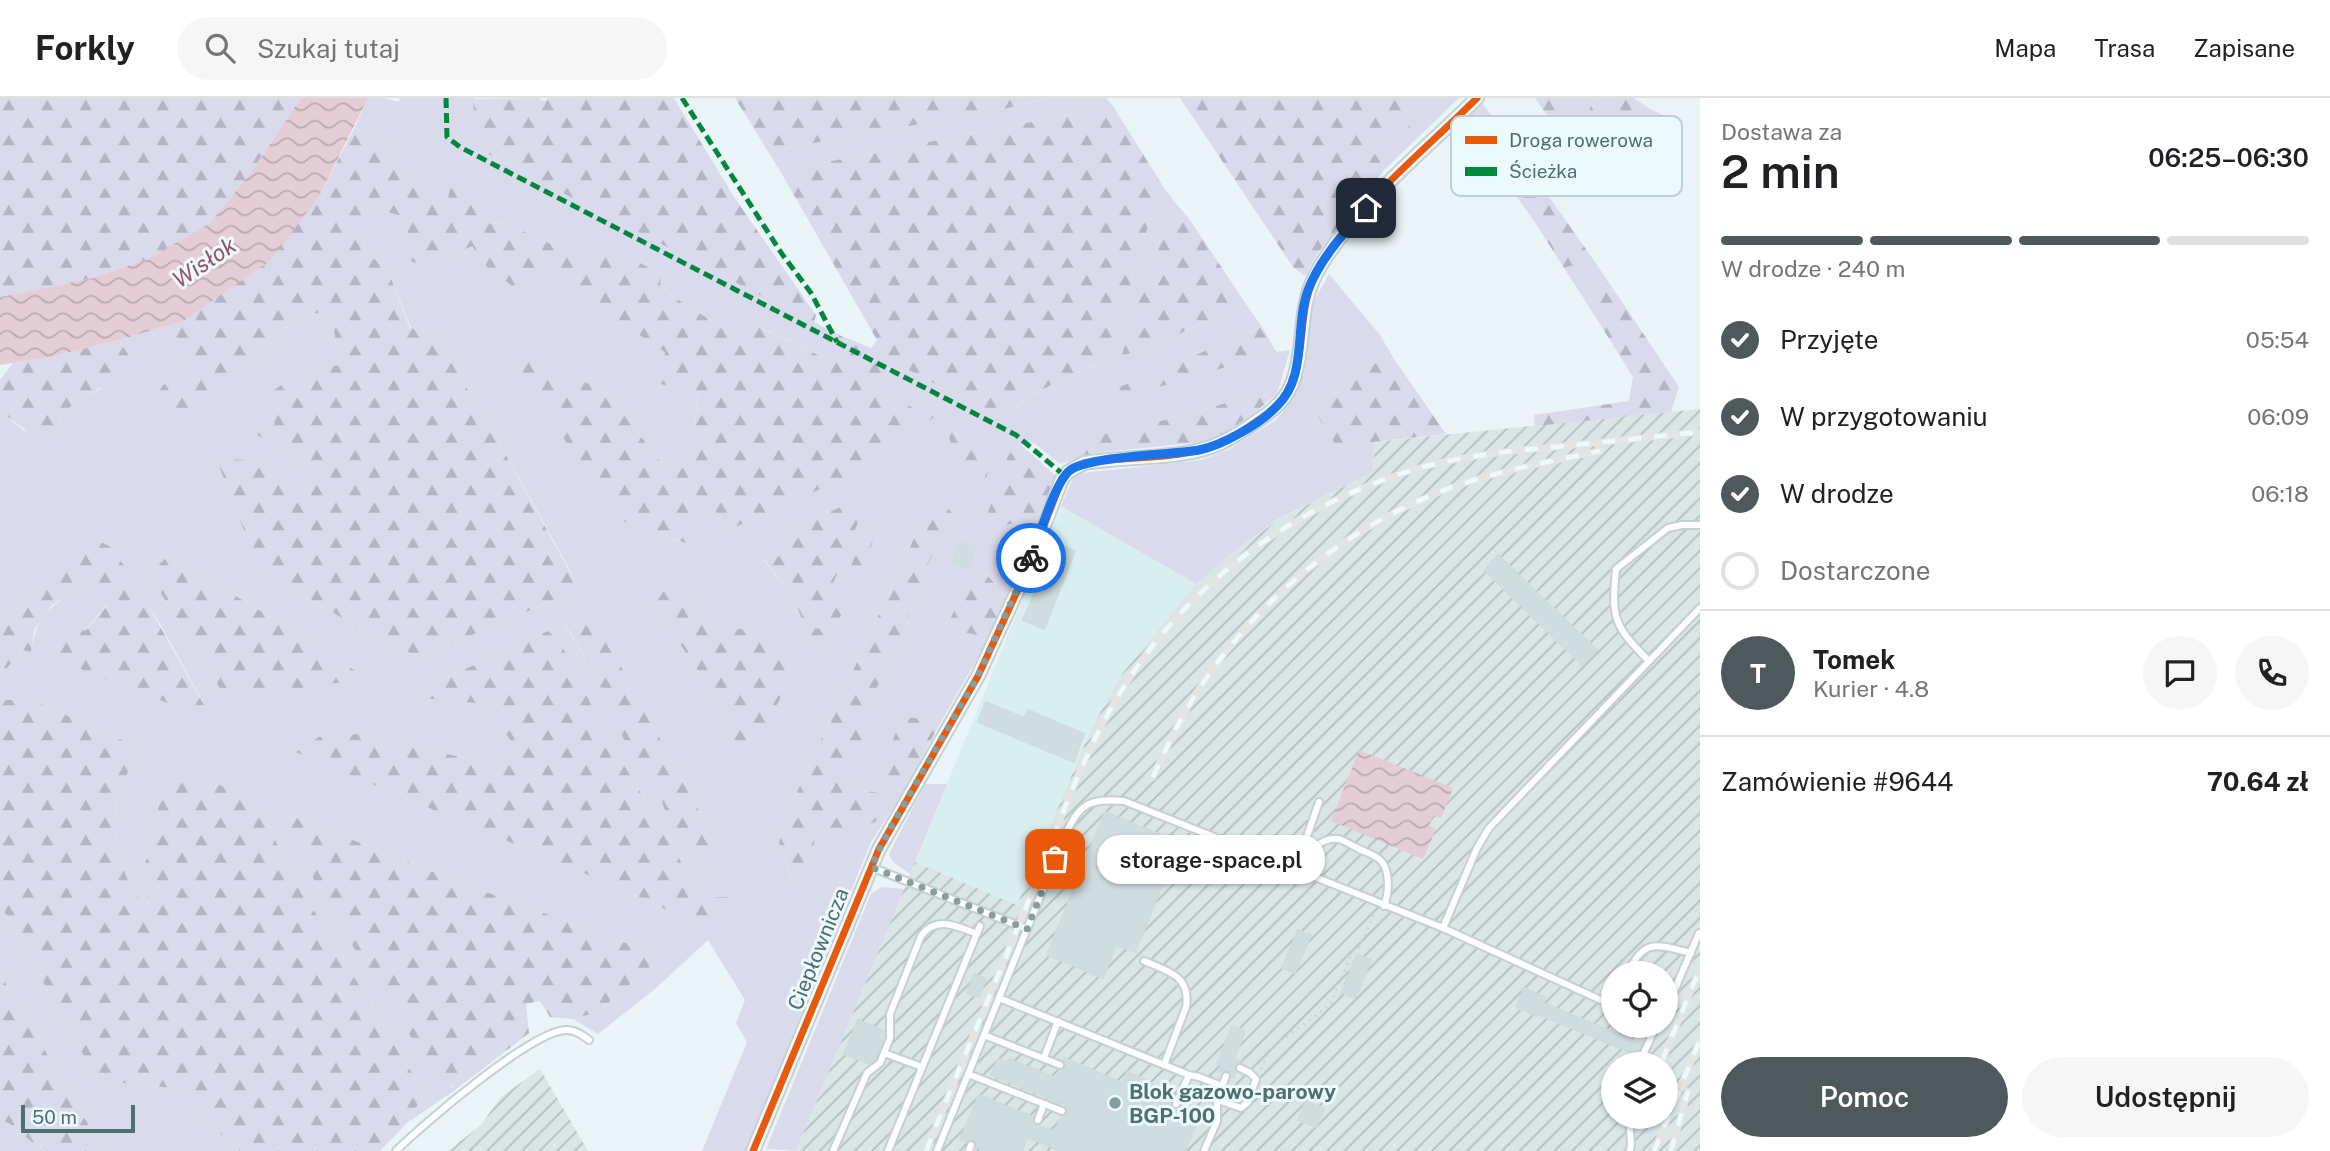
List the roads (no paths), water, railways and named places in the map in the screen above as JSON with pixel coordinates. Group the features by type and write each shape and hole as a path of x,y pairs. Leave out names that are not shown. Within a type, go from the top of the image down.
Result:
{"street":[{"name":"Ciepłownicza","path":"1457,116 1476,98"},
{"name":"Ciepłownicza","path":"754,1151 871,867 888,832 978,676 1026,572 1062,480 1075,467 1097,461 1200,450 1220,444 1275,409 1285,398 1295,377 1304,306 1308,290 1320,267 1336,242 1396,175 1451,122"}],"lane":[{"path":"1649,661 1621,632 1613,597 1616,569 1668,528 1700,525"},
{"path":"1443,929 1477,848 1489,828 1700,608"},
{"path":"937,1151 1076,813 1091,802 1124,802 1443,929 1601,1000"},
{"path":"1297,870 1320,802"},
{"path":"1303,857 1326,841 1339,839 1377,858 1383,864 1387,876 1388,892 1381,904"},
{"path":"871,867 1027,929"},
{"path":"834,1151 867,1073 880,1063 890,1038 890,1014 925,930 943,923 977,934"},
{"path":"888,1151 980,926"},
{"path":"1678,982 1699,933"},
{"path":"1633,961 1640,951 1659,945 1690,953"},
{"path":"1144,961 1171,972 1181,980 1188,997 1164,1065"},
{"path":"999,998 1222,1086"},
{"path":"1044,1058 1058,1021"},
{"path":"396,1151 442,1109 525,1048 562,1030 574,1031 589,1040"},
{"path":"984,1035 1060,1065"},
{"path":"884,1053 922,1067"},
{"path":"1183,1088 1236,1108 1245,1107 1256,1080 1240,1068"},
{"path":"968,1074 1062,1111"},
{"path":"1176,1104 1189,1075"},
{"path":"1204,1151 1217,1121 1217,1100 1226,1076"},
{"path":"1038,1120 1044,1104"},
{"path":"1630,1129 1630,1151"}],"water":[{"name":"Wisłok","path":"301,98 368,98 319,196 270,261 183,321 50,357 0,365 0,297 93,278 148,259 210,223 254,168"},
{"path":"1359,750 1453,788 1441,818 1433,815 1429,826 1436,829 1423,859 1331,821"}],"railway":[{"path":"926,1151 1092,746 1117,698 1144,658 1174,620 1208,586 1245,555 1284,528 1370,485 1416,469 1502,452 1700,432"},
{"path":"1153,777 1185,713 1222,656 1282,591 1316,563 1352,537 1430,496 1503,472 1600,451"},
{"path":"1666,1052 1700,968"},
{"path":"1654,1151 1700,1040"},
{"path":"1671,1151 1688,1091"}],"place":[{"name":"storage-space.pl","path":"1055,859"},
{"name":"Blok gazowo-parowy BGP-100","path":"1115,1103"}]}
